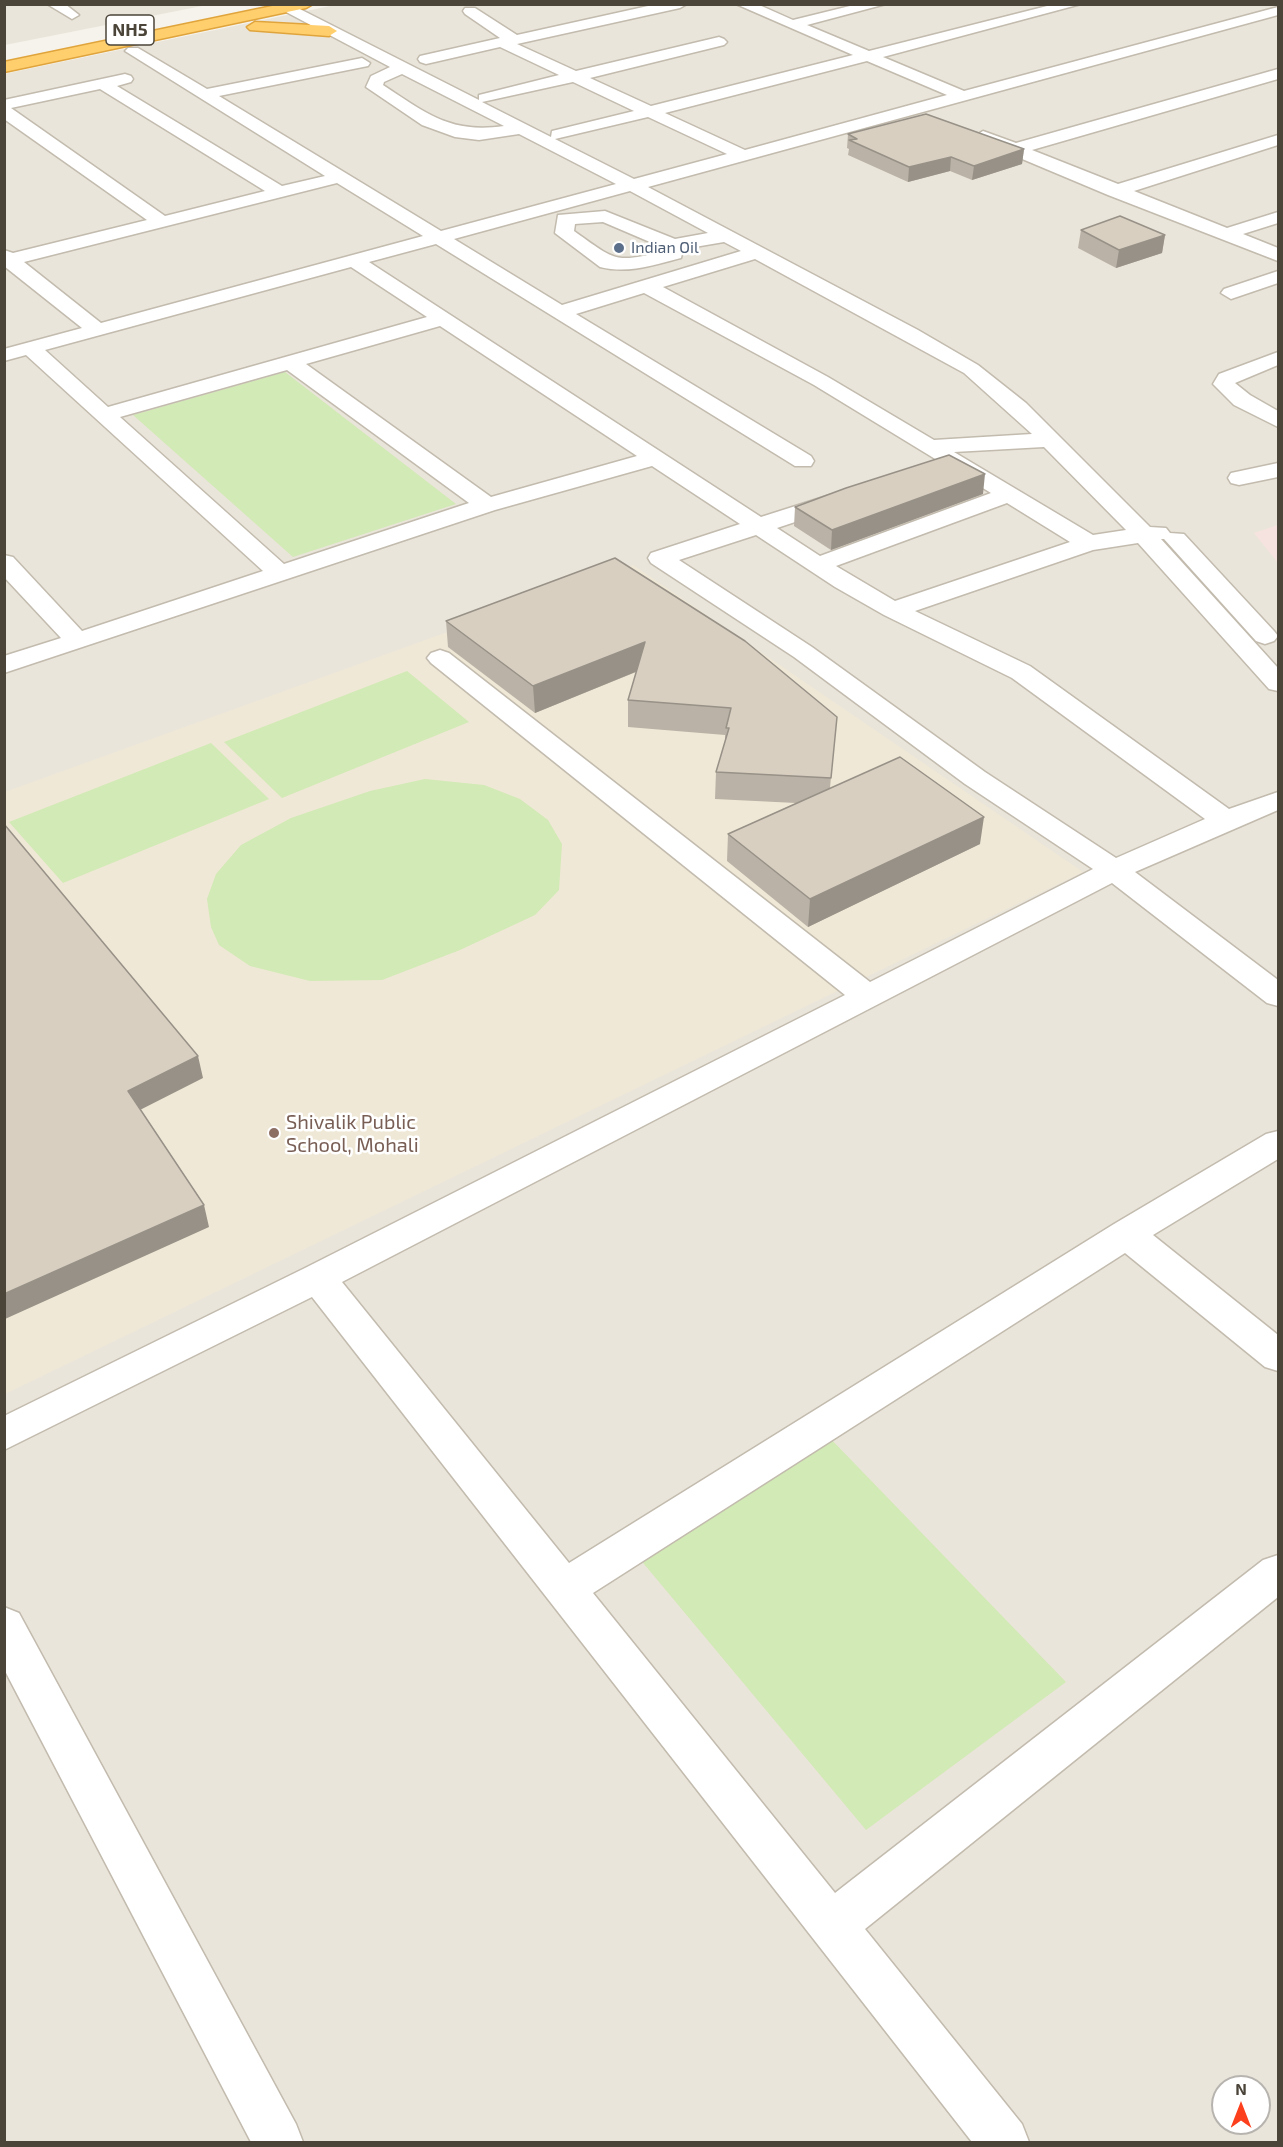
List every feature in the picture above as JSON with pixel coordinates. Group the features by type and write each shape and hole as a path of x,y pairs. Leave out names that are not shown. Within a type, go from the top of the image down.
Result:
{"highway":[{"name":"NH5","path":"6,63 255,4"},
{"name":"NH5","path":"6,63 205,25 294,5"},
{"path":"205,25 329,31"}],"street":[{"path":"54,4 72,15"},
{"path":"426,59 680,4"},
{"path":"743,4 963,96"},
{"path":"794,24 879,4"},
{"path":"558,135 1074,4"},
{"path":"294,5 329,31 520,129 642,184 894,308 981,356 1011,377"},
{"path":"294,5 558,135 726,236 944,352 995,387 1049,440 1155,527 1278,651"},
{"path":"590,9 611,19"},
{"path":"4,355 1278,11"},
{"path":"470,12 507,41 744,156"},
{"path":"485,98 719,42"},
{"path":"133,51 168,70 803,461"},
{"path":"207,94 362,63"},
{"path":"401,68 376,79 374,87 428,121 469,134 520,129"},
{"path":"4,105 168,70"},
{"path":"1015,149 1278,74"},
{"path":"103,84 279,192"},
{"path":"917,109 939,118"},
{"path":"4,111 162,222"},
{"path":"971,131 1114,191 1278,255"},
{"path":"1114,191 1278,140"},
{"path":"7,258 341,177"},
{"path":"542,211 567,220 605,216 673,245 726,236"},
{"path":"1227,234 1278,217"},
{"path":"567,220 564,233 608,263 633,265 674,254 673,245"},
{"path":"561,312 757,252"},
{"path":"7,258 98,330"},
{"path":"354,261 440,320 817,565 893,610 1021,672 1226,820"},
{"path":"1231,293 1278,277"},
{"path":"646,286 821,381 937,459 1010,494 1089,543"},
{"path":"103,415 440,320"},
{"path":"30,348 280,573"},
{"path":"1278,358 1226,378 1224,384 1242,400 1278,420"},
{"path":"290,362 487,505"},
{"path":"937,459 1049,440"},
{"path":"4,665 487,505 653,459"},
{"path":"1239,478 1278,470"},
{"path":"1111,474 1135,499"},
{"path":"858,494 660,558 803,652 975,778 1114,870 1278,996"},
{"path":"817,565 1010,494"},
{"path":"893,610 1089,543 1155,527"},
{"path":"1155,527 1278,683"},
{"path":"4,562 78,640"},
{"path":"440,658 867,996"},
{"path":"4,1434 318,1278 1114,870 1226,820 1278,800"},
{"path":"564,1589 1127,1234 1278,1143"},
{"path":"1127,1234 1278,1356"},
{"path":"318,1278 1004,2142"},
{"path":"832,1925 1278,1573"},
{"path":"4,1626 278,2142"}],"shaded area":[{"path":"5,5 207,5 5,45"},
{"path":"335,5 1278,5 1278,2142 5,2142 4,74"},
{"path":"1278,525 1278,563 1254,533"},
{"name":"Shivalik Public School, Mohali","path":"633,565 1083,872 5,1394 5,792"}],"green space":[{"path":"285,372 456,504 293,557 133,415"},
{"path":"407,671 469,722 282,798 224,742"},
{"path":"211,743 269,799 63,883 9,822"},
{"path":"425,779 484,785 520,799 548,820 562,844 559,890 535,915 460,950 382,980 310,981 250,966 219,945 211,927 207,899 216,874 241,845 291,818 370,791"},
{"path":"825,1433 1066,1682 866,1830 634,1552"}],"building":[{"path":"926,114 1024,149 974,166 951,157 909,167 849,140 857,139 848,134"},
{"path":"1120,216 1165,235 1119,250 1081,230"},
{"path":"949,455 985,474 832,530 795,507 846,488"},
{"path":"615,558 745,641 837,717 831,778 716,772 729,728 726,728 731,708 628,700 645,642 533,686 446,621"},
{"path":"900,757 984,817 810,899 728,834"},
{"path":"4,824 198,1056 128,1091 204,1205 4,1294"}],"place":[{"name":"Indian Oil","path":"619,248"},
{"name":"Shivalik Public School, Mohali","path":"274,1133"}]}
